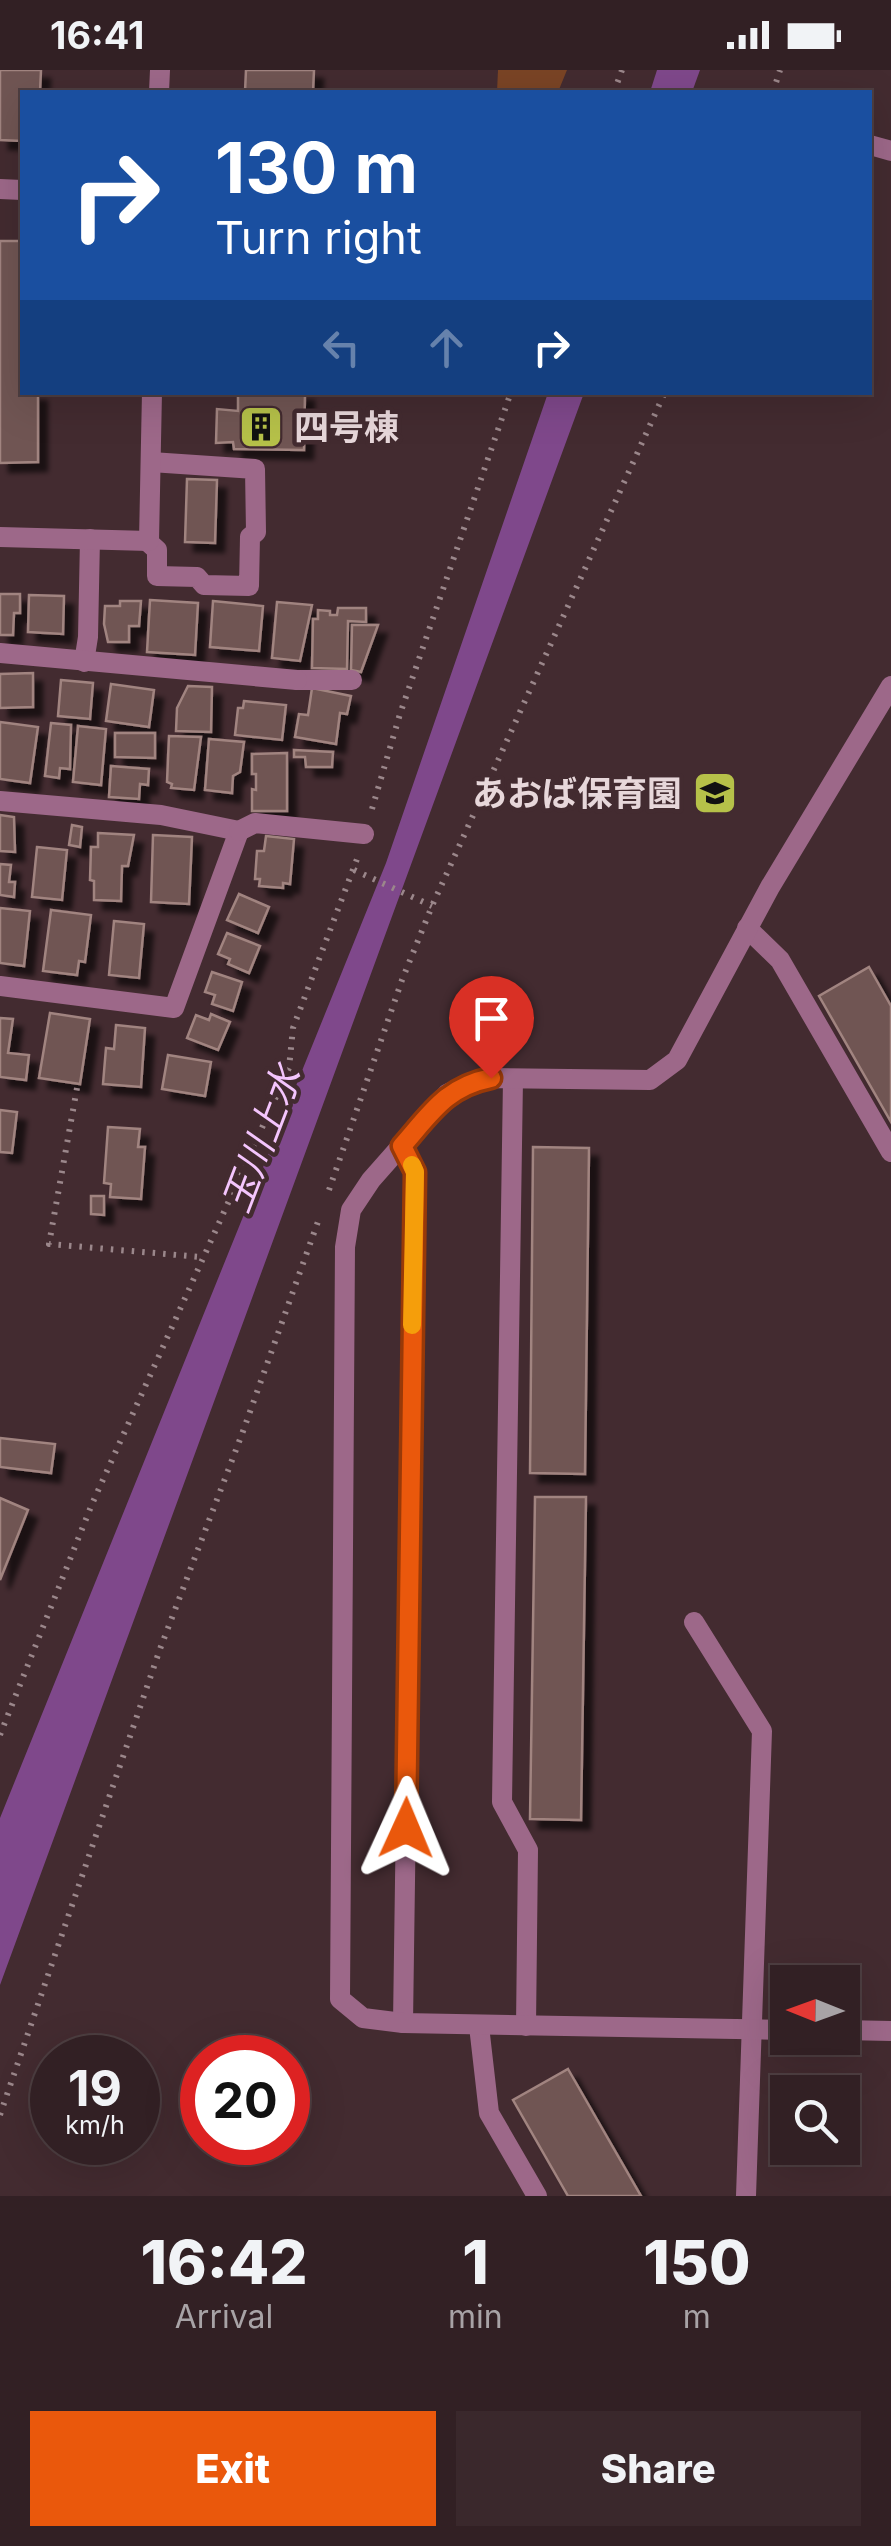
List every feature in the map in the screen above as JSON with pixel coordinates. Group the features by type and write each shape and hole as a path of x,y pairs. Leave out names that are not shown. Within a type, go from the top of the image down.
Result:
{"street":[{"path":"147,541 152,395"},
{"path":"0,537 147,541 157,550 157,576 197,576 204,585 249,586 250,537 256,532 254,468 150,462"},
{"path":"84,662 90,539"},
{"path":"0,653 298,680 352,680"},
{"path":"770,2030 403,2023 363,2018 340,1999 344,1247 350,1210 371,1180 447,1094 471,1082 491,1078 650,1080 677,1060 748,928 891,686"},
{"path":"0,801 162,815 239,831 255,823 364,834"},
{"path":"0,986 174,1008 239,831"},
{"path":"748,928 780,960 891,1152"},
{"path":"513,1079 502,1802 528,1850 526,2026"},
{"path":"402,1146 415,1172 403,2023"},
{"path":"694,1622 762,1731 746,2196"},
{"path":"479,2026 489,2113 537,2196"},
{"path":"860,2030 891,2031"}],"path":[{"path":"0,1735 92,1504 289,1068 293,1028 354,870 400,714 510,395"},
{"path":"354,870 432,906"},
{"path":"77,1088 49,1244 201,1258"}],"shaded area":[{"path":"498,70 567,70 559,90 497,90"},
{"path":"657,70 700,70 693,90 651,90"},
{"path":"547,395 583,395 0,1985 0,1818 386,863"}],"building":[{"path":"0,70 41,70 40,90 20,90 20,141 0,140"},
{"path":"246,70 314,70 313,90 245,90"},
{"path":"0,241 20,241 20,395 38,395 38,462 0,463"},
{"name":"四号棟","path":"238,395 305,395 304,450 234,449 233,442 216,443 217,409 238,411"},
{"path":"187,479 217,480 215,543 185,542"},
{"path":"0,594 20,594 20,613 14,613 13,635 0,635"},
{"path":"29,595 64,596 63,634 28,632"},
{"path":"150,600 198,603 195,655 147,652"},
{"path":"120,601 141,601 139,626 129,626 129,642 108,642 105,606 120,606"},
{"path":"213,601 263,606 259,651 210,647"},
{"path":"277,602 312,605 300,661 272,658"},
{"path":"338,608 366,608 366,622 348,621 347,669 312,668 313,619 318,619 318,610 337,615"},
{"path":"352,625 378,625 361,672 351,670"},
{"path":"33,673 33,707 0,708 0,674"},
{"path":"61,680 93,683 90,719 58,716"},
{"path":"111,684 154,690 149,727 106,721"},
{"path":"188,686 212,687 211,732 176,731 177,708"},
{"path":"312,688 351,696 347,714 340,713 336,744 295,737 299,714 308,715"},
{"path":"244,701 286,705 282,740 235,735 238,708 243,708"},
{"path":"0,722 38,727 30,783 0,779"},
{"path":"51,723 71,725 70,769 60,768 59,778 45,776"},
{"path":"78,726 106,729 101,785 73,782"},
{"path":"115,733 155,733 155,758 115,757"},
{"path":"169,736 201,737 194,790 171,788 172,784 167,782"},
{"path":"209,739 244,742 232,793 205,790"},
{"path":"294,750 333,752 332,767 306,767 305,757 294,757"},
{"path":"287,753 287,811 252,811 256,774 252,774 252,754"},
{"path":"111,766 149,769 148,785 140,784 139,799 109,797"},
{"path":"0,815 14,817 15,852 0,851"},
{"path":"72,825 82,827 80,847 69,845"},
{"path":"98,833 134,835 128,866 122,866 121,901 94,900 91,847 98,847"},
{"path":"153,835 192,837 189,904 151,902"},
{"path":"266,836 294,839 290,884 283,883 283,888 259,886 260,879 255,879 257,851 264,851"},
{"path":"37,847 67,850 62,900 32,897"},
{"path":"0,864 11,865 9,882 15,882 14,897 0,895"},
{"path":"239,894 269,907 258,933 227,920"},
{"path":"0,908 30,911 24,966 0,963"},
{"path":"51,910 91,915 85,962 79,961 77,975 43,971"},
{"path":"114,921 144,924 139,978 109,975"},
{"path":"227,933 260,946 249,973 228,964 230,959 218,954"},
{"path":"869,967 891,1006 891,1122 819,996"},
{"path":"212,972 242,982 233,1011 212,1004 215,995 205,992"},
{"path":"50,1013 90,1019 80,1084 39,1078"},
{"path":"211,1014 230,1022 218,1050 187,1038 196,1015 209,1020"},
{"path":"0,1018 13,1019 8,1053 29,1055 26,1080 0,1077"},
{"path":"116,1025 145,1028 141,1087 103,1084 106,1048 114,1049"},
{"path":"168,1055 211,1062 205,1096 162,1089"},
{"path":"0,1110 17,1112 12,1153 0,1152"},
{"path":"108,1127 140,1129 138,1147 145,1147 141,1199 110,1197 111,1184 104,1183"},
{"path":"533,1147 589,1148 585,1474 530,1473"},
{"path":"91,1196 104,1196 104,1215 91,1214"},
{"path":"0,1438 55,1444 51,1473 0,1467"},
{"path":"535,1497 586,1497 581,1820 530,1819"},
{"path":"0,1498 28,1510 0,1580"},
{"path":"568,2069 641,2196 568,2196 513,2100"}],"slow traffic":[{"path":"412,1165 412,1325"}],"place":[{"name":"四号棟","path":"261,427"},
{"name":"あおば保育園","path":"715,793"}],"route":[{"path":"406,1828 415,1172 402,1146 447,1094 471,1082 491,1078"}],"water label":[{"name":"玉川上水","path":"261,1139"}]}
